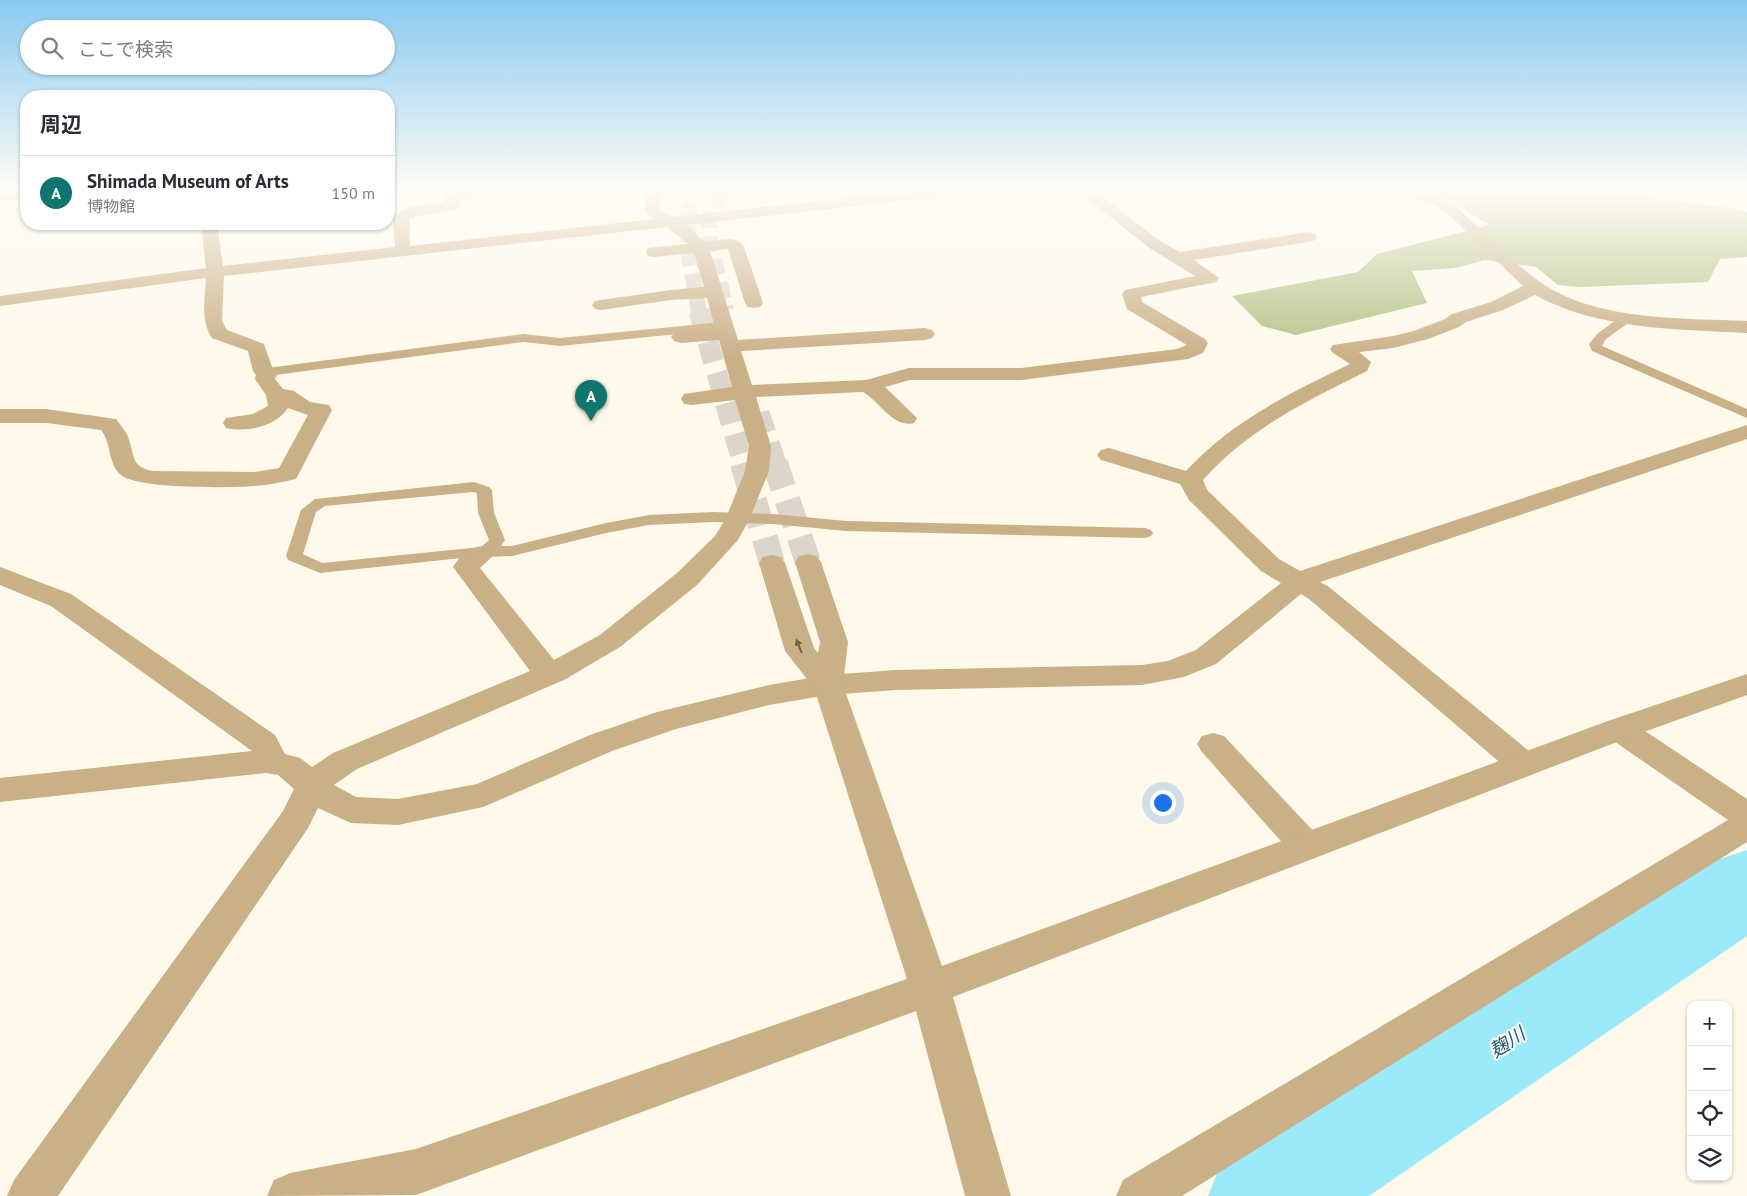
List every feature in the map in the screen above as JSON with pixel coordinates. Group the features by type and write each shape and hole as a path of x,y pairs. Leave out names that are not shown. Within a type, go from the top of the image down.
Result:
{"street":[{"path":"212,247 215,272 213,321 219,334 257,348 263,371 268,372 265,379 276,394 279,406 275,413 264,419 234,424"},
{"path":"403,247 406,252"},
{"path":"0,300 215,272 453,247"},
{"path":"654,252 694,247"},
{"path":"30,1196 296,818 313,785 326,772 352,757 553,673 610,641 687,579 725,540 738,518 757,471 760,446 700,247"},
{"path":"736,247 754,304"},
{"path":"692,399 767,388 867,386 909,374 1020,374 1066,369 1086,364 1181,356 1196,349 1198,343 1133,305 1131,294 1210,278 1159,247"},
{"path":"1178,257 1245,247"},
{"path":"1492,247 1539,289 1569,304 1627,318 1747,327"},
{"path":"1523,764 1319,592 1270,565 1198,495 1192,486 1191,479 1199,469 1240,432 1261,418 1360,366 1361,362 1340,349 1393,342 1422,335 1452,323 1459,318 1497,306 1526,291 1539,289"},
{"path":"601,305 670,295 721,321"},
{"path":"691,312 721,321 925,334"},
{"path":"681,337 721,321"},
{"path":"867,386 878,391 891,406 906,418"},
{"path":"0,416 46,416 108,424 113,428 125,465 129,471 137,476 152,478 255,479 288,474 320,410 305,409 294,404 287,395 276,394"},
{"path":"0,790 266,761 288,766 329,799 351,810 398,812 482,795 601,743 668,720 769,695 828,685 896,680 1142,675 1173,670 1206,657 1300,581 1324,571 1747,432"},
{"path":"1109,455 1171,475 1191,479"},
{"path":"483,553 466,568 541,665 553,673"},
{"path":"808,562 834,642 828,685"},
{"path":"772,563 800,651 828,685 930,988 988,1196"},
{"path":"0,575 61,600 264,743 268,752 266,761"},
{"path":"290,1196 416,1172 930,988 1523,764 1747,684"},
{"path":"1619,729 1747,816"},
{"path":"1213,744 1306,846"},
{"path":"1139,1196 1747,825"}],"lane":[{"path":"1627,318 1619,327 1598,340 1595,344 1596,348 1747,414"},
{"path":"268,372 523,338 560,342 721,321"},
{"path":"483,553 492,548 497,540 486,513 484,490 474,487 321,502 309,510 294,556 320,568 483,553 512,550 649,520 738,518 846,526 1146,533"}],"green space":[{"path":"1405,247 1747,247 1747,257 1720,259 1708,282 1580,287 1558,285 1536,267 1485,260 1455,268 1412,271 1427,303 1296,335 1262,326 1232,296 1358,272 1377,254"}],"waterway":[{"name":"麹川","path":"1267,1196 1747,887"}],"tunnel":[{"path":"689,247 699,313"},
{"path":"711,247 726,310"},
{"path":"699,311 743,464"},
{"path":"759,413 776,464"},
{"path":"743,463 772,563"},
{"path":"775,463 808,562"}],"place":[{"name":"Shimada Museum of Arts","path":"591,421"}]}
